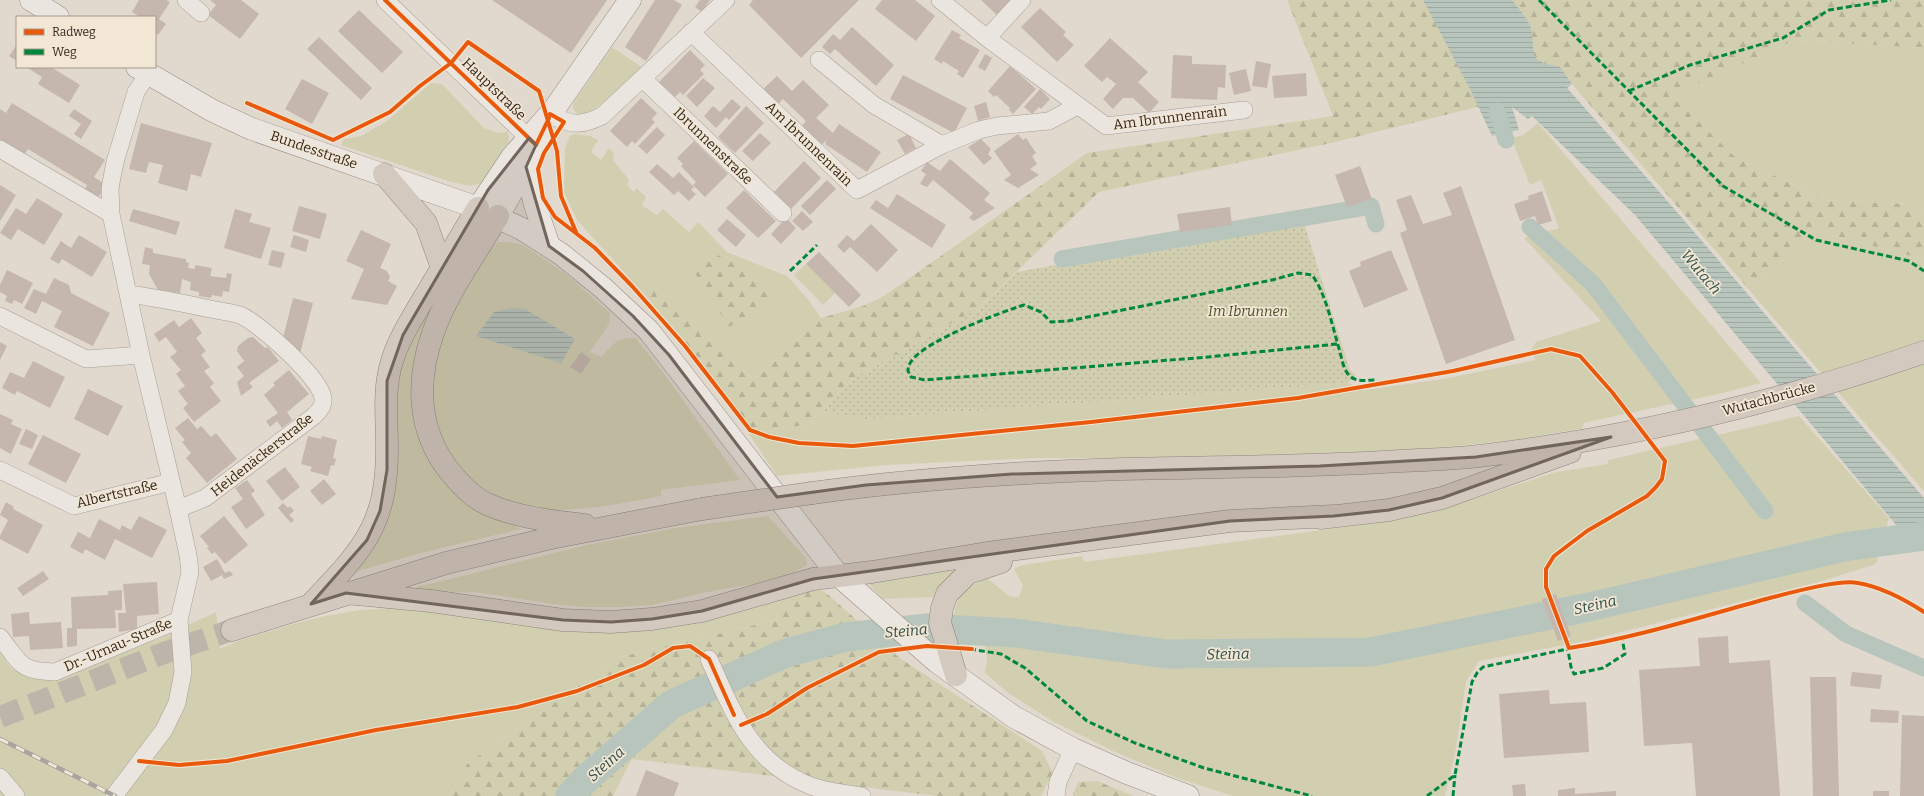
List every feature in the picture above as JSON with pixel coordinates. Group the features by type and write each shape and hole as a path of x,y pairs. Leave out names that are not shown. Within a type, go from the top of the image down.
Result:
{"highway":[{"path":"384,174 426,223 442,268"},
{"path":"311,604 344,569 367,540 375,525 383,496 387,470 385,403 387,380 392,360 403,335 478,208"},
{"path":"498,216 449,299 433,331 425,358 421,385 423,416 431,442 444,464 463,488 486,504 513,514 602,527"},
{"name":"Wutachbrücke","path":"1611,437 1722,412 1865,372 1924,352"},
{"path":"232,630 346,593 446,563 602,527 702,509 866,485 1012,474 1320,466 1476,457 1611,437"},
{"path":"948,665 940,624 942,608 947,594 968,573 1000,562 1334,516 1389,510 1442,498 1501,478 1611,437"},
{"path":"346,593 432,601 563,620 611,622 652,619 702,610 813,579 838,575 872,572 987,553 1230,521 1334,516"}],"main road":[{"path":"31,0 56,16"},
{"path":"478,208 498,175 533,142 550,114 630,0"},
{"name":"Bundesstraße","path":"142,70 213,111 252,129 478,208 522,228 549,246 603,288 649,331 838,575 872,605 1014,717 1074,749 1134,776 1188,796"},
{"path":"498,216 526,168 533,142"},
{"path":"526,168 535,204 549,246"}],"street":[{"path":"186,0 202,13"},
{"name":"Hauptstraße","path":"385,0 533,142"},
{"path":"550,114 564,122 576,124 590,122 602,116 726,0"},
{"name":"Am Ibrunnenrain","path":"940,0 987,38 1106,126 1244,110"},
{"path":"987,38 1022,0"},
{"name":"Am Ibrunnenrain","path":"691,32 858,190 942,145 979,130 997,126 1049,121 1077,106"},
{"path":"819,60 874,105 942,145"},
{"path":"114,796 164,730 176,703 183,672 179,620 190,572 188,555 178,509 170,482 141,356 112,214 110,188 115,162 142,70"},
{"name":"Ibrunnenstraße","path":"642,79 783,213"},
{"path":"0,149 112,214"},
{"name":"Heidenäckerstraße","path":"129,294 173,301 240,315 256,324 290,354 313,380 323,397 321,408 314,416 205,498 178,509"},
{"path":"0,316 86,359 141,356"},
{"name":"Albertstraße","path":"0,470 74,506 170,482"},
{"name":"Dr.-Urnau-Straße","path":"0,637 19,663 35,671 55,672 179,620"},
{"path":"709,659 734,715 758,751 783,771 811,786 862,796"},
{"path":"1056,796 1058,782 1074,749"},
{"path":"0,778 16,796"}],"highlighted area":[{"path":"529,138 536,145 526,167 549,246 583,271 633,316 669,355 777,497 866,485 1012,474 1320,466 1476,457 1611,437 1442,498 1389,510 1334,516 1230,521 813,579 702,611 652,619 611,622 563,620 346,593 311,604 367,540 380,511 387,470 387,381 403,335 488,190"}],"green space":[{"path":"1287,0 1924,0 1924,48 1795,40 1671,95 1734,156 1825,200 1910,204 1924,212 1924,262 1919,258 1813,230 1750,291 1572,84 1331,143 1099,192 979,308 854,378 820,411 810,424 761,432 751,427 687,344 644,294 657,285 753,380 821,318 863,306 884,296 1087,153 1333,116"},
{"path":"1795,40 1924,48 1924,212 1910,204 1825,200 1734,156 1670,95"},
{"path":"612,47 643,68 604,103 595,109 587,113 580,114 575,112 573,108 574,102"},
{"path":"431,83 442,84 484,128 499,133 508,131 509,139 506,152 489,176 481,183 471,186 451,182 341,145 344,139 361,136 387,121"},
{"path":"1538,123 1761,383 1723,393 1583,423 1583,428 1515,440 1416,450 1189,458 1036,458 887,465 777,476 749,434 810,424 820,411 866,419 1348,383 1364,390 1444,379 1535,360 1532,348 1536,342 1601,321 1524,238 1559,228 1541,180 1530,185 1511,138 1523,135"},
{"path":"574,134 590,136 598,140 591,152 601,160 609,148 614,153 613,160 629,180 627,185 634,192 636,188 646,197 642,205 657,215 663,209 689,232 698,222 727,252 787,276 807,298 821,318 753,380 657,286 644,294 577,220 564,192 565,148 570,136"},
{"name":"Im Ibrunnen","path":"1303,220 1350,370 1356,375 1348,383 866,419 820,411 854,378 979,308 1017,272"},
{"path":"1813,230 1919,258 1924,262 1924,491 1750,291"},
{"path":"497,242 510,242 523,245 567,275 610,313 609,324 590,352 602,357 616,342 624,339 635,338 662,371 740,480 661,490 661,496 607,506 568,510 549,510 514,504 495,496 478,485 463,471 450,454 440,436 433,417 429,396 430,375 441,335 448,319 480,265"},
{"path":"710,252 758,272 773,300 729,327 693,270"},
{"path":"806,264 835,293 823,305 794,275"},
{"path":"450,282 420,434 520,529 421,553 351,573 377,538 391,510 395,489 394,429 399,366 428,304"},
{"path":"1799,416 1889,518 1876,564 1822,581 1586,641 1479,661 1466,682 1455,754 1445,796 1233,796 1177,778 1115,752 1052,721 1008,693 985,673 987,658 984,641 957,640 954,619 955,610 957,602 962,595 976,583 987,578 1009,596 1019,597 1023,586 1014,569 1023,565 1082,556 1084,562 1397,520 1442,509 1556,472 1608,464 1608,460"},
{"path":"768,516 806,558 807,565 789,575 758,583 702,593 652,605 621,607 583,607 553,604 476,592 417,593 417,586 582,546 675,528"},
{"path":"962,568 939,597 883,599 868,583"},
{"path":"817,589 825,592 901,659 1042,751 1053,773 1041,796 937,796 632,759 613,796 449,796 467,764 620,657 777,620 779,596"},
{"path":"779,596 777,620 620,657 467,764 449,796 0,796 0,650 9,666 20,673 54,679 163,637 216,612 220,649 238,641 297,623 360,610 390,608 425,611 509,623"},
{"path":"1097,781 1134,796 1074,796 1073,794 1078,782"}],"water":[{"name":"Wutach","path":"1423,0 1512,0 1530,25 1533,51 1537,59 1549,65 1560,67 1572,84 1567,88 1663,196 1924,498 1924,550 1902,532 1635,215 1532,116 1528,119 1512,107 1519,130 1492,136 1470,89"},
{"path":"512,308 525,309 575,339 561,363 476,336 494,312"}],"building":[{"path":"139,0 166,0 170,2 159,19 166,24 158,35 156,34 156,16 138,16 132,12"},
{"path":"210,0 241,0 259,14 240,39 208,15 216,5"},
{"path":"492,0 607,0 571,53"},
{"path":"655,0 674,0 682,5 646,61 625,47"},
{"path":"700,0 710,0 702,12 695,7"},
{"path":"753,0 859,0 801,58 749,5"},
{"path":"882,0 915,0 935,16 916,41 875,9"},
{"path":"981,0 1010,0 1012,1 998,16"},
{"path":"1040,8 1066,32 1063,35 1074,45 1057,62 1021,27"},
{"path":"359,10 403,52 382,73 338,31"},
{"path":"852,27 894,65 876,86 835,49 830,54 822,47 833,34 840,40"},
{"path":"952,30 961,35 959,38 980,50 963,78 957,74 959,71 943,61 942,64 934,59"},
{"path":"319,37 372,88 361,100 307,49"},
{"path":"1110,38 1148,72 1138,82 1159,102 1149,113 1133,98 1123,98 1113,109 1103,99 1116,84 1107,77 1102,82 1084,66"},
{"path":"16,46 16,60 9,56"},
{"path":"690,50 705,65 700,70 704,74 683,95 680,92 675,97 659,82"},
{"path":"985,54 992,58 985,71 978,67"},
{"path":"1173,55 1192,56 1192,64 1226,65 1225,88 1218,87 1217,100 1171,98"},
{"path":"1256,61 1271,64 1267,88 1252,86"},
{"path":"1010,66 1036,89 1013,114 1009,110 1010,108 996,95 994,97 988,91"},
{"path":"28,68 53,68 80,85 69,103 38,84 42,77"},
{"path":"1246,69 1251,91 1234,95 1229,73"},
{"path":"1306,73 1307,96 1274,98 1272,76"},
{"path":"903,75 967,108 954,133 890,99"},
{"path":"777,76 792,91 803,80 829,105 816,118 833,133 839,124 881,152 867,172 825,144 827,140 820,146 800,128 806,121 783,99 776,106 761,91"},
{"path":"703,78 715,88 697,107 686,96"},
{"path":"302,79 329,93 312,124 285,109"},
{"path":"1040,89 1050,99 1041,109 1039,107 1032,114 1024,107"},
{"path":"641,98 657,113 652,119 655,122 635,144 632,141 627,147 610,131"},
{"path":"732,99 741,107 729,120 726,117 716,128 704,116 713,106 720,112"},
{"path":"986,102 990,117 978,121 974,106"},
{"path":"12,103 105,160 94,177 106,185 96,201 83,193 87,185 28,149 23,156 0,142 0,109 6,113"},
{"path":"746,106 764,123 735,153 718,137"},
{"path":"74,109 92,121 81,139 74,134 81,124 69,116"},
{"path":"141,123 212,143 201,177 191,174 187,191 158,183 163,165 149,162 146,173 129,169"},
{"path":"657,127 665,135 647,154 638,146"},
{"path":"760,133 771,143 753,161 742,151"},
{"path":"909,134 916,148 905,154 897,140"},
{"path":"1018,134 1023,140 1026,138 1036,153 1032,156 1037,164 1030,169 1039,175 1018,188 1004,180 1011,175 994,151"},
{"path":"981,139 991,149 988,154 992,158 984,165 968,147"},
{"path":"694,141 728,174 705,197 693,185 696,182 681,166 683,164 677,158"},
{"path":"950,159 990,193 984,200 995,208 974,221 969,218 973,213 933,180 927,187 920,184 926,174 921,171 927,162 940,171"},
{"path":"804,161 821,178 791,209 774,192"},
{"path":"657,164 673,178 679,172 694,187 691,190 696,194 689,201 678,191 674,195 649,172"},
{"path":"1360,166 1372,199 1347,207 1335,175"},
{"path":"827,180 836,189 810,215 801,206"},
{"path":"0,185 16,195 0,221"},
{"path":"1461,186 1515,340 1446,364 1400,233 1407,230 1396,200 1411,195 1423,224 1452,215 1443,193"},
{"path":"744,190 776,221 758,238 726,208"},
{"path":"1542,191 1552,221 1538,225 1535,216 1520,221 1514,204 1529,199 1528,196"},
{"path":"897,194 946,225 932,248 870,208 876,200 888,208"},
{"path":"37,198 63,214 44,245 18,229 11,240 0,233 16,208 26,214"},
{"path":"299,206 327,214 320,239 292,231"},
{"path":"1230,207 1232,225 1180,232 1177,214"},
{"path":"133,209 180,222 176,235 129,221"},
{"path":"235,209 252,214 249,222 271,228 261,259 224,248"},
{"path":"802,211 813,222 803,231 792,221"},
{"path":"786,218 796,228 781,244 771,234"},
{"path":"727,219 746,235 736,247 717,230"},
{"path":"871,224 898,250 877,272 850,247 844,253 837,246 847,235 854,241"},
{"path":"361,230 391,244 380,268 387,271 390,277 388,281 397,286 387,305 351,299 364,269 346,261"},
{"path":"79,235 107,252 92,277 62,259 59,264 50,259 61,241 71,248"},
{"path":"294,235 309,240 306,252 290,247"},
{"path":"145,247 153,249 153,253 186,259 186,262 189,263 188,268 195,269 195,265 212,268 210,276 226,278 227,273 232,274 229,292 223,291 222,297 212,295 211,298 199,296 199,292 190,290 191,282 182,279 180,293 158,290 149,274 150,265 142,264"},
{"path":"272,250 285,253 281,268 268,265"},
{"path":"1391,250 1408,290 1364,308 1349,271 1361,266 1360,262"},
{"path":"819,252 861,295 849,307 806,264"},
{"path":"7,270 33,283 22,304 14,300 12,304 5,301 7,296 0,292 0,285"},
{"path":"54,278 69,285 71,293 110,313 93,346 54,327 62,311 42,301 36,314 24,308 34,289 46,294"},
{"path":"293,298 313,303 300,354 283,338"},
{"path":"191,318 202,333 196,338 206,351 201,355 210,367 204,371 214,383 210,387 221,401 194,422 183,408 188,404 178,391 185,386 176,374 181,370 170,357 177,352 166,337 159,342 154,334 174,320 179,327"},
{"path":"253,337 265,348 268,347 279,361 249,383 253,387 241,396 237,382 244,376 237,367 244,361 237,351 238,346 248,338"},
{"path":"0,342 7,346 0,360"},
{"path":"581,352 591,359 581,374 570,367"},
{"path":"33,361 65,377 50,408 17,391 15,395 2,388 10,372 24,378"},
{"path":"289,370 309,394 287,412 292,420 282,428 277,421 270,427 266,421 278,413 264,395 275,385 273,383"},
{"path":"88,389 123,406 108,436 74,419"},
{"path":"0,414 13,420 11,424 22,429 11,454 0,448"},
{"path":"188,418 197,429 201,426 211,437 216,433 237,459 207,483 186,458 191,453 182,442 185,440 175,428"},
{"path":"26,429 38,435 32,449 19,444"},
{"path":"43,435 81,454 66,483 28,464"},
{"path":"308,436 321,439 322,436 337,440 333,458 336,459 334,466 331,465 328,476 310,471 312,467 301,464"},
{"path":"285,467 300,487 282,501 266,481"},
{"path":"324,479 336,494 322,505 310,491"},
{"path":"247,480 255,491 251,494 265,515 246,529 231,507 243,499 235,488"},
{"path":"6,502 14,507 13,509 43,525 28,554 0,539 8,520 0,515"},
{"path":"283,503 288,508 290,506 294,511 289,515 294,520 291,523 278,508"},
{"path":"139,516 167,530 152,558 115,539 105,560 85,549 83,554 70,547 78,532 90,538 99,519 120,530 122,525 131,530"},
{"path":"224,516 248,545 225,564 215,552 212,554 207,548 209,547 200,536"},
{"path":"217,559 225,573 230,571 233,575 224,579 222,575 211,581 203,567"},
{"path":"43,571 49,579 23,596 17,588"},
{"path":"157,582 159,614 137,616 137,629 119,632 118,613 126,613 123,584"},
{"path":"122,590 122,610 115,610 116,628 77,629 77,646 67,647 67,628 72,628 71,597 108,595 108,591"},
{"path":"1556,594 1571,636 1558,641 1542,599"},
{"path":"29,612 30,624 61,622 63,648 30,650 29,636 13,637 11,614"},
{"path":"1728,636 1729,663 1770,660 1780,796 1696,796 1692,743 1644,746 1639,670 1700,666 1698,638"},
{"path":"1852,672 1882,675 1880,689 1850,686"},
{"path":"1810,677 1836,677 1839,796 1813,796"},
{"path":"1549,690 1550,704 1586,702 1589,752 1504,758 1499,694"},
{"path":"1871,709 1899,711 1898,723 1870,722"},
{"path":"1902,715 1924,716 1924,796 1900,796"},
{"path":"646,770 679,783 674,796 636,796"},
{"path":"1525,784 1526,796 1513,796 1512,785"},
{"path":"1575,788 1575,794 1616,791 1616,796 1558,796 1558,790"},
{"path":"1873,791 1889,791 1889,796 1873,796"}],"waterway":[{"path":"1497,111 1506,140"},
{"path":"1062,259 1371,206 1376,224"},
{"path":"1530,227 1593,284 1765,511"},
{"name":"Steina","path":"570,796 589,776 672,704 786,653 846,637 927,628 1015,633 1166,654 1371,652 1589,607 1844,547 1924,536"},
{"path":"1805,603 1846,634 1924,668"}],"tunnel":[{"path":"0,717 164,653 232,630"}],"railway":[{"path":"0,739 115,796"}],"marked path":[{"path":"1539,0 1723,186 1816,240 1909,261 1924,271"},
{"path":"1629,91 1690,65 1783,38 1829,10 1891,0"},
{"path":"790,271 817,245"},
{"path":"1337,344 1208,357 925,380 911,377 908,371 908,367 914,358 949,335 982,320 1024,305 1041,312 1051,322 1068,321 1272,280 1298,273 1312,275 1317,283 1329,312 1345,369 1349,375 1356,380 1375,380"},
{"path":"1567,645 1571,667 1574,674 1603,668 1625,654 1622,638"},
{"path":"1427,796 1455,775 1472,682 1477,673 1483,667 1572,648"},
{"path":"970,649 1001,654 1025,668 1087,721 1135,743 1204,768 1312,796"},
{"path":"1453,796 1455,775"}],"cycle path":[{"path":"385,0 536,145 549,118"},
{"path":"247,103 333,140 390,112 420,86 451,63 468,42 539,91 557,151 561,196 576,232"},
{"path":"550,114 564,122 544,153 538,169 543,198 555,217 595,248 632,286 685,346 750,430 769,437 799,443 853,446 1091,422 1298,398 1453,371 1551,349 1580,356 1612,392 1665,461 1662,479 1647,496 1587,531 1554,556 1546,569 1546,587 1569,648 1643,633 1766,599 1838,583 1849,582 1875,587 1900,598 1924,612"},
{"path":"139,761 179,765 227,761 376,730 518,707 577,691 644,665 673,648 690,646 709,659 734,715"},
{"path":"741,725 767,714 807,688 879,652 927,646 972,649"}]}
